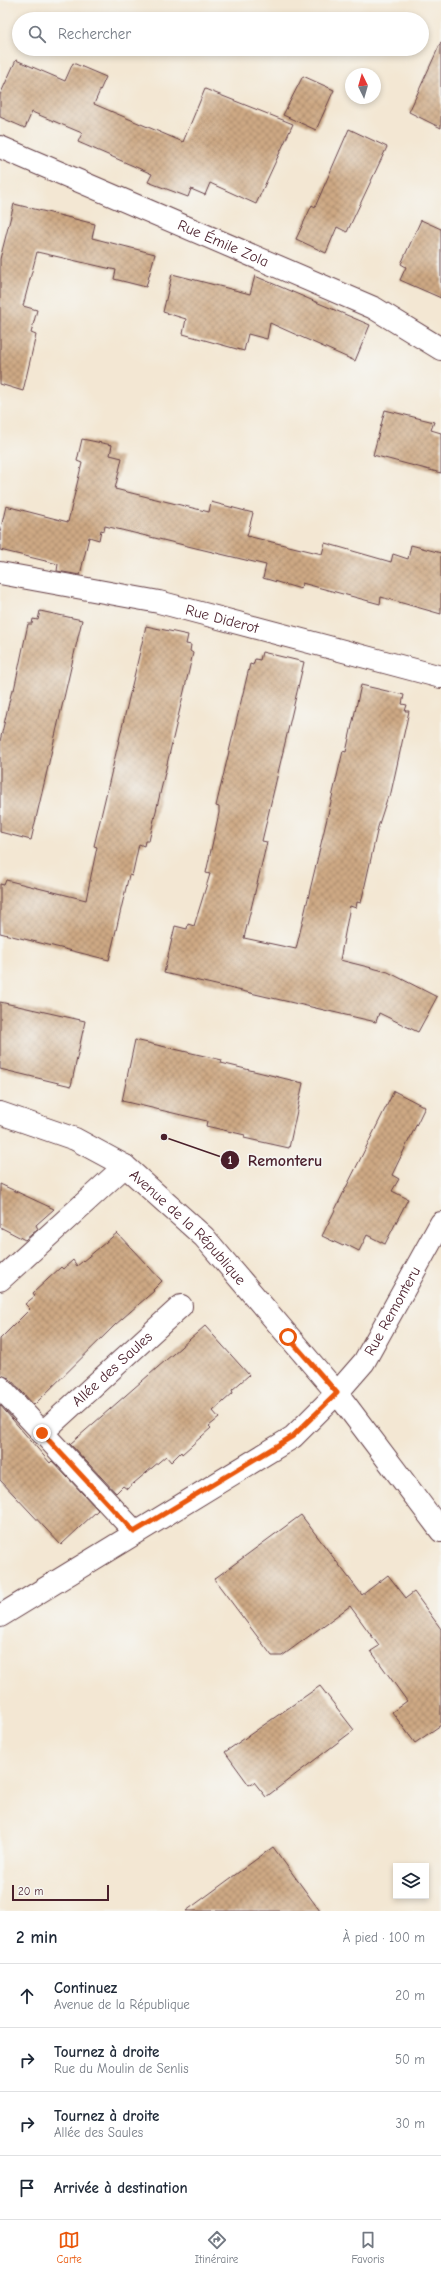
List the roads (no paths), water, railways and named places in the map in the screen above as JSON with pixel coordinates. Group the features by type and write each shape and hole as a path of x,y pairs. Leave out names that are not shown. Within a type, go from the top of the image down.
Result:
{"street":[{"name":"Rue Émile Zola","path":"0,147 374,308 441,349"},
{"name":"Rue Diderot","path":"0,573 159,602 441,677"},
{"name":"Avenue de la République","path":"0,1113 74,1139 125,1166 204,1237 337,1393 441,1531"},
{"path":"0,1280 125,1166"},
{"name":"Rue Remonteru","path":"0,1616 134,1532 293,1436 337,1393 364,1362 441,1223"},
{"name":"Allée des Saules","path":"42,1433 181,1306"},
{"path":"0,1387 134,1532"}],"place":[{"name":"Remonteru","path":"164,1137"}]}
